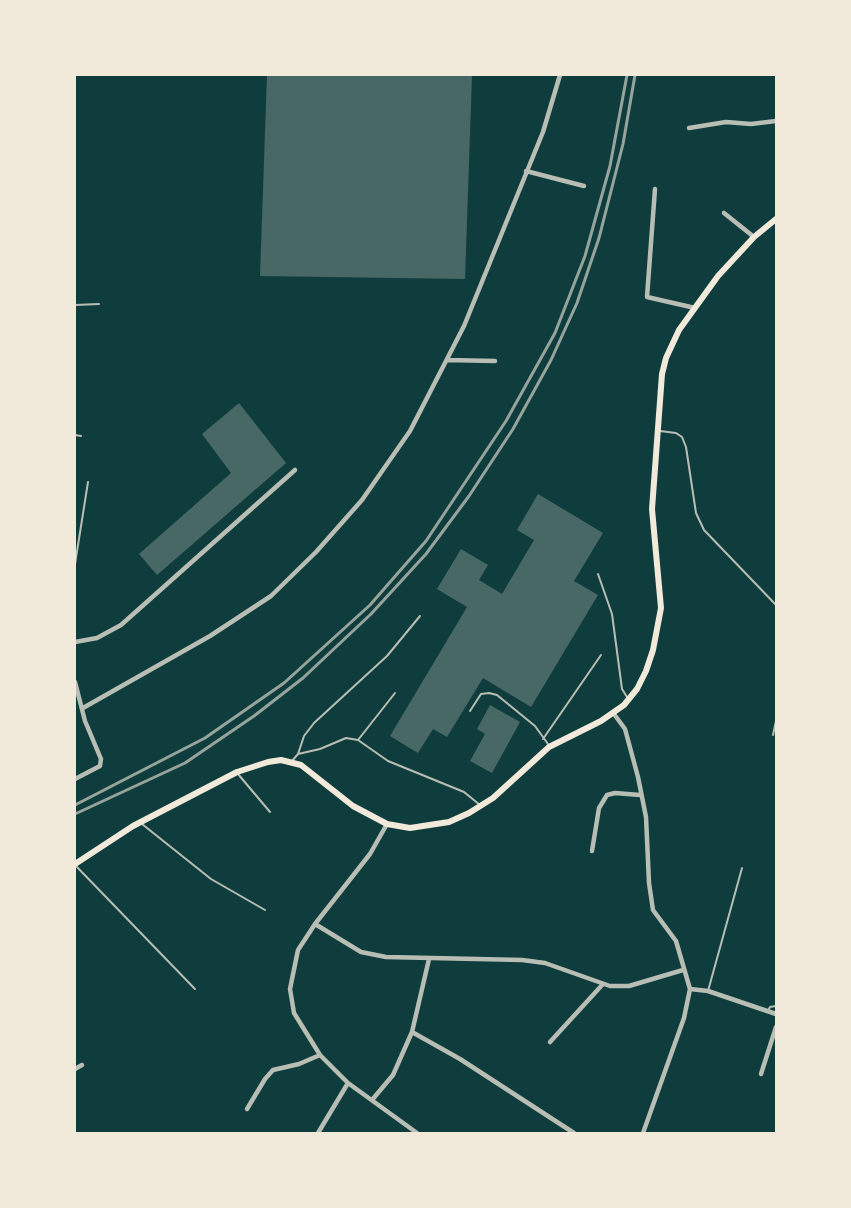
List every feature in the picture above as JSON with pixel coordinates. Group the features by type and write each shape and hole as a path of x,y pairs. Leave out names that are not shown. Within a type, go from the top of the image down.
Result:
{"main road":[{"path":"75,864 109,840 140,823 237,772 268,762 292,761 316,775 353,806 387,824 410,828 436,826 460,818 482,806 550,747 614,714 638,689 646,671 653,650 661,608 652,527 657,430 662,374 666,358 679,330 718,276 754,237 776,219"}],"street":[{"path":"83,708 210,636 271,596 316,552 362,500 410,430 478,296 543,132 560,75"},
{"path":"689,128 726,122 751,124 776,121"},
{"path":"526,171 584,186"},
{"path":"655,189 647,297 695,308"},
{"path":"724,213 754,237"},
{"path":"447,360 495,361"},
{"path":"75,642 97,638 121,625 295,470"},
{"path":"75,682 85,721 101,759 100,766 75,779"},
{"path":"614,714 625,729 646,817 649,890 653,910 676,941 690,989 684,1018 643,1133"},
{"path":"592,851 599,808 607,795 615,793 640,795"},
{"path":"387,824 370,854 315,924 298,950 290,988 294,1013 320,1055 348,1083 417,1133"},
{"path":"315,924 361,952 386,957 522,960 545,963 603,984 619,987 629,986 683,970"},
{"path":"372,1100 393,1075 412,1032 428,959"},
{"path":"550,1042 603,984"},
{"path":"690,989 708,991 776,1014"},
{"path":"761,1074 776,1027"},
{"path":"412,1032 460,1059 574,1133"},
{"path":"247,1109 264,1079 274,1070 299,1064 320,1055"},
{"path":"75,1069 82,1065"},
{"path":"318,1133 348,1083"}],"lane":[{"path":"75,304 99,304"},
{"path":"657,430 676,433 682,437 686,447 696,514 704,530 776,605"},
{"path":"75,435 80,436"},
{"path":"75,564 88,482"},
{"path":"598,574 612,614 622,689 630,699"},
{"path":"292,761 298,754 304,736 314,722 387,656 420,616"},
{"path":"544,739 601,655"},
{"path":"358,740 395,693"},
{"path":"470,710 481,694 497,695 535,726 550,747"},
{"path":"773,735 776,720"},
{"path":"298,754 320,749 346,738 358,740 388,761 464,792 482,806"},
{"path":"237,772 270,812"},
{"path":"140,823 211,879 265,910"},
{"path":"75,864 195,989"},
{"path":"708,991 742,868"},
{"path":"768,1011 770,1007 776,1006"}],"building":[{"path":"267,75 472,75 465,279 260,276"},
{"path":"239,403 286,463 157,575 139,554 231,473 202,434"},
{"path":"538,494 603,533 574,581 598,595 531,707 483,678 447,737 433,729 418,753 390,736 467,607 437,589 461,549 488,565 479,580 502,594 534,540 517,530"},
{"path":"490,705 520,722 492,773 470,761 485,734 477,729"}],"railway":[{"path":"75,805 205,738 284,683 370,605 426,541 506,421 555,333 585,256 610,166 627,75"},
{"path":"75,814 185,763 254,716 303,678 371,614 426,554 469,496 513,429 551,360 577,303 599,238 623,144 635,75"}]}
